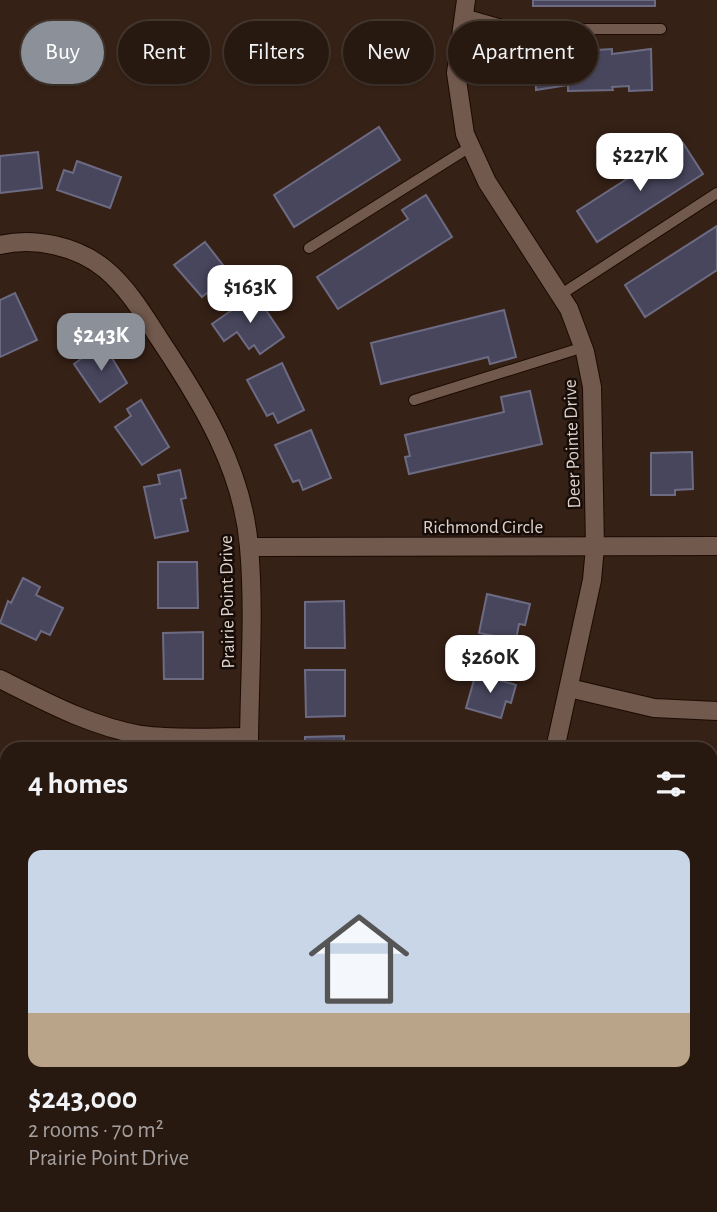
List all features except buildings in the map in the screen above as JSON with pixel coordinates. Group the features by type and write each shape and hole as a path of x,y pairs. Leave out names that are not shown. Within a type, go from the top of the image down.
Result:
{"street":[{"name":"Deer Pointe Drive","path":"465,7 456,84 461,118 470,147 486,182 560,295 584,347 593,403 595,547 557,742"},
{"name":"Prairie Point Drive","path":"0,245 55,245 81,254 104,268 122,285 192,388 213,426 237,489 249,547 249,742"},
{"name":"Richmond Circle","path":"249,547 717,546"},
{"path":"0,679 72,715 118,730 236,742"},
{"path":"569,688 654,708 717,711"}],"lane":[{"path":"465,7 516,29 661,29"},
{"path":"309,248 470,147"},
{"path":"560,295 717,193"},
{"path":"414,400 584,347"}]}
